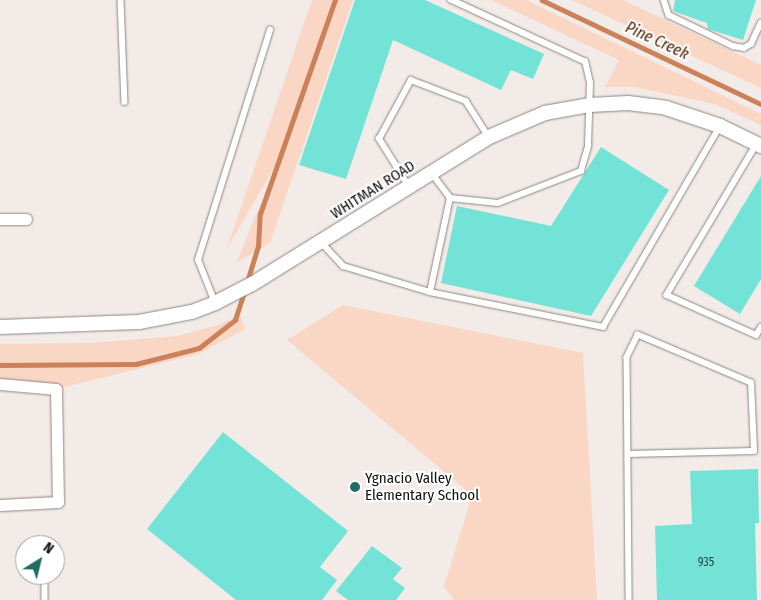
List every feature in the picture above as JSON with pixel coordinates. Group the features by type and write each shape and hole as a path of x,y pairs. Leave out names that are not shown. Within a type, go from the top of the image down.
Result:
{"street":[{"name":"WHITMAN ROAD","path":"0,327 139,322 192,312 215,304 321,242 489,137 545,114 590,105 628,103 666,108 720,126 759,145"},
{"path":"0,219 26,219"},
{"path":"0,384 56,389 58,502 0,506"}],"lane":[{"path":"121,0 125,102"},
{"path":"431,173 450,198 498,203 581,171 588,146 590,83 585,62 451,0"},
{"path":"664,0 669,15 733,46 744,48 751,44 761,23"},
{"path":"215,304 198,260 270,30"},
{"path":"410,187 379,140 411,80 466,101 489,137"},
{"path":"321,242 343,266 430,292 602,327 720,126"},
{"path":"759,145 667,294 756,335 761,327"},
{"path":"430,292 450,198"},
{"path":"628,454 754,451 751,383 638,336 627,358 629,600"},
{"path":"45,585 45,600"}],"shaded area":[{"path":"312,0 353,0 270,243 237,262 278,161 227,248"},
{"path":"491,0 526,0 761,114 761,125 715,104 634,87 605,87 619,60"},
{"path":"572,0 623,0 761,65 761,88"},
{"path":"343,305 583,353 597,600 454,600 444,587 472,495 287,340"},
{"path":"240,315 245,329 199,354 56,389 0,384 0,344 90,343 177,336 218,325"}],"building":[{"path":"355,0 425,0 544,54 533,79 511,70 501,90 393,40 346,179 299,165"},
{"path":"675,0 756,0 743,40 708,29 707,23 673,11"},
{"path":"601,147 669,190 591,316 441,283 457,206 551,226"},
{"path":"761,176 761,279 740,314 694,286"},
{"path":"223,432 348,531 320,567 337,580 322,600 236,600 147,529"},
{"path":"758,469 759,523 755,523 757,600 657,600 655,526 692,524 690,471"},
{"path":"372,546 402,568 393,579 405,588 396,600 348,600 336,591"}],"waterway":[{"path":"247,282 258,247 260,214 335,0"},
{"name":"Pine Creek","path":"542,0 761,104"},
{"path":"0,365 136,364 199,348 235,320 244,292"}],"place":[{"name":"Ygnacio Valley Elementary School","path":"355,487"}]}
